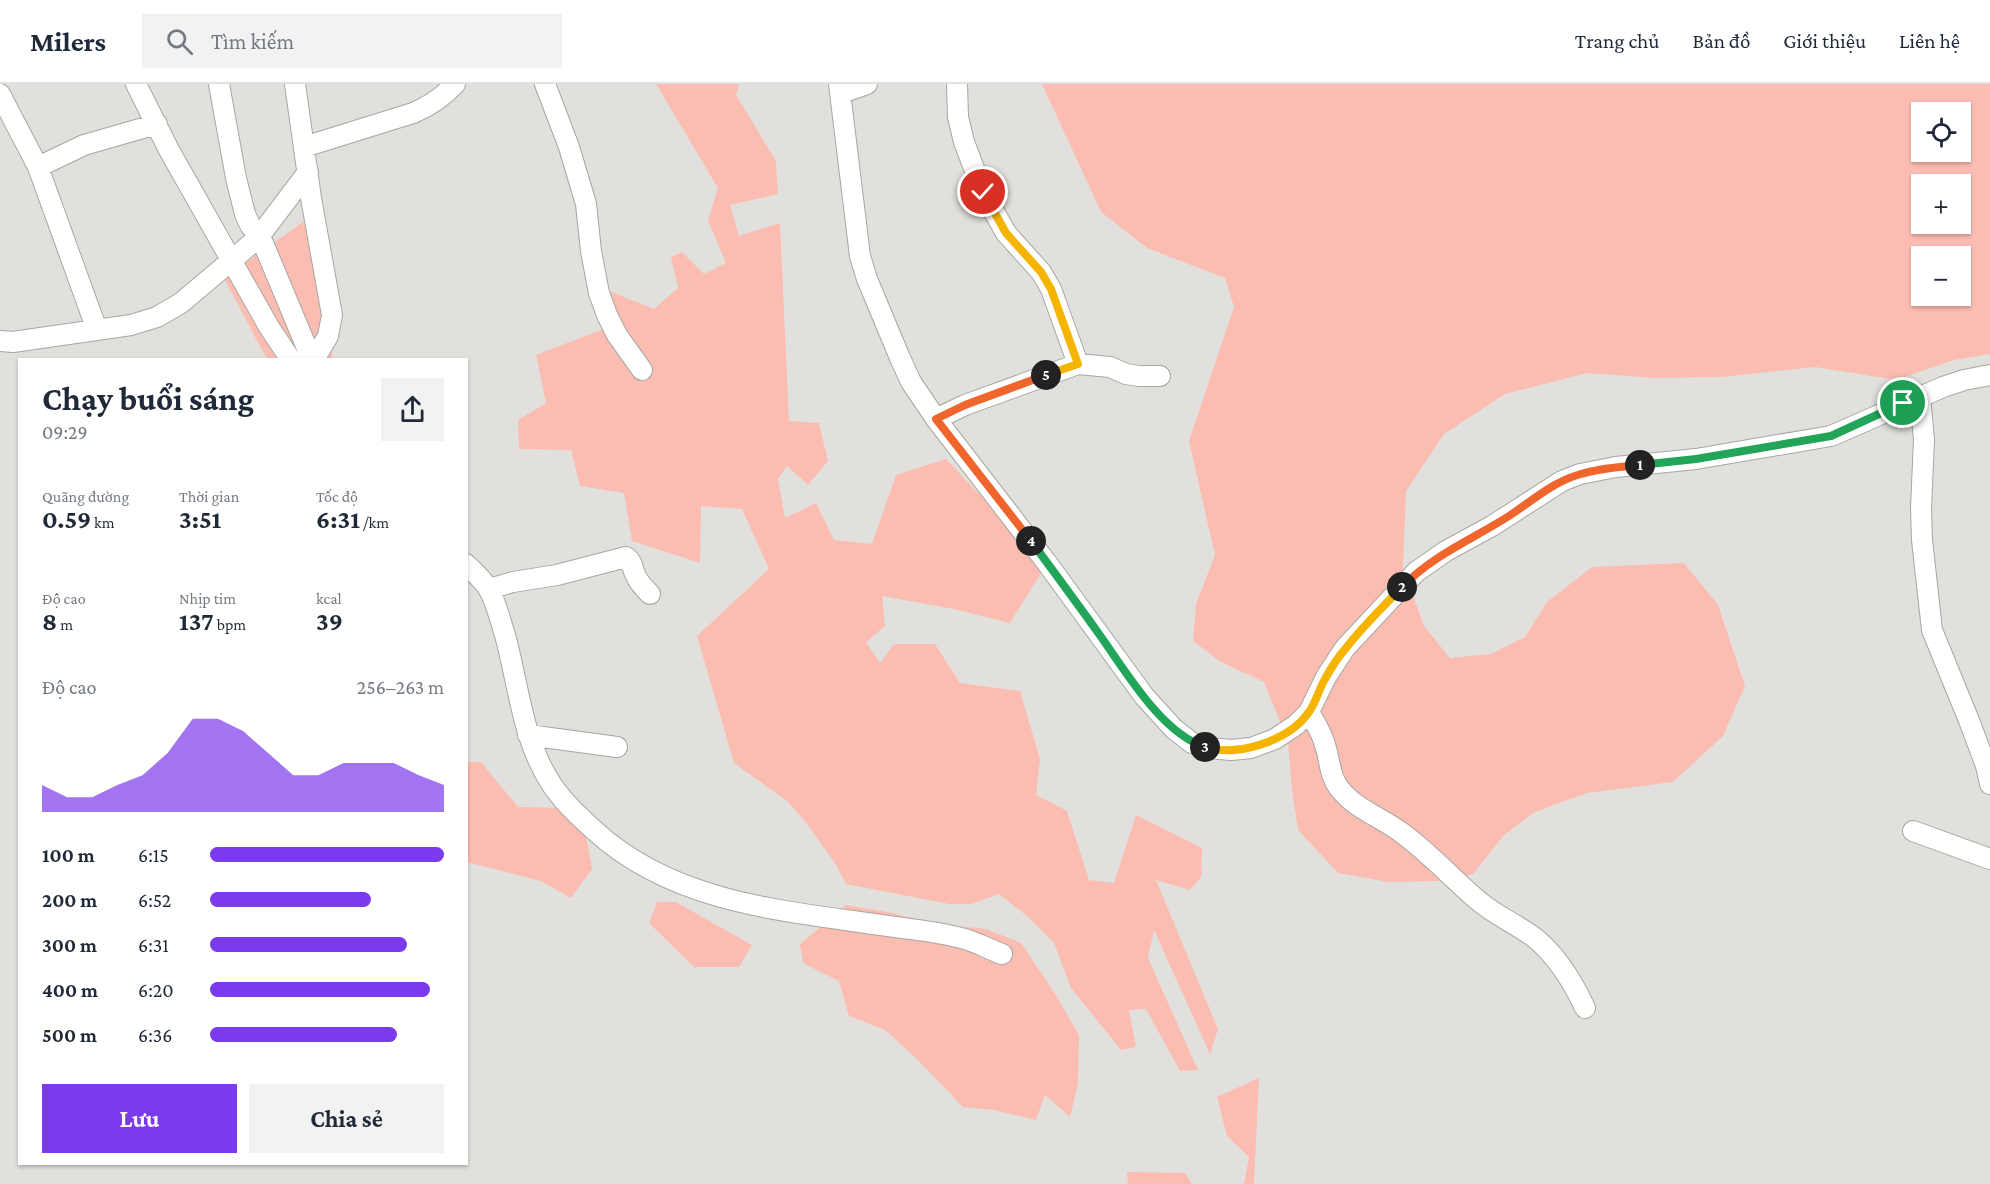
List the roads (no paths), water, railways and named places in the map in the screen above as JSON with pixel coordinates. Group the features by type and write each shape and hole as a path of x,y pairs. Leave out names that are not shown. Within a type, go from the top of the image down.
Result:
{"street":[{"path":"136,84 269,327 290,358"},
{"path":"219,84 236,178 247,219 261,241 312,358"},
{"path":"295,84 311,198 332,315 328,336 314,358"},
{"path":"304,147 421,110 443,97 455,84"},
{"path":"545,84 586,204 591,251 599,293 617,335 642,370"},
{"path":"867,84 840,88 856,236 867,279 911,382 936,419 1047,563 1144,696 1174,729 1192,743 1209,748 1231,750 1251,748 1275,739 1296,725 1309,712 1326,677 1345,648 1416,572 1446,551 1492,526 1562,481 1580,474 1616,467 1696,459 1831,436 1964,380 1990,375"},
{"path":"957,84 958,117 964,142 983,192 1006,233 1041,272 1051,289 1078,364"},
{"path":"0,94 38,167 97,330"},
{"path":"38,167 84,145 157,124"},
{"path":"261,241 308,172"},
{"path":"0,341 12,342 131,326 157,317 182,303 217,275 232,259 261,241 311,198"},
{"path":"936,419 965,405 1078,364 1110,367 1126,374 1139,376 1160,376"},
{"path":"1920,397 1924,440 1922,540 1932,630 1982,755 1990,784"},
{"path":"489,589 513,582 557,575 626,557 631,561 641,585 650,594"},
{"path":"468,566 489,589 507,645 528,735 539,765 574,812 611,846 675,882 708,894 761,907 968,940 1002,954"},
{"path":"1309,712 1326,746 1329,768 1338,787 1366,813 1401,832 1503,920 1534,938 1553,955 1568,975 1585,1008"},
{"path":"528,735 617,747"},
{"path":"1913,831 1990,859"}]}
